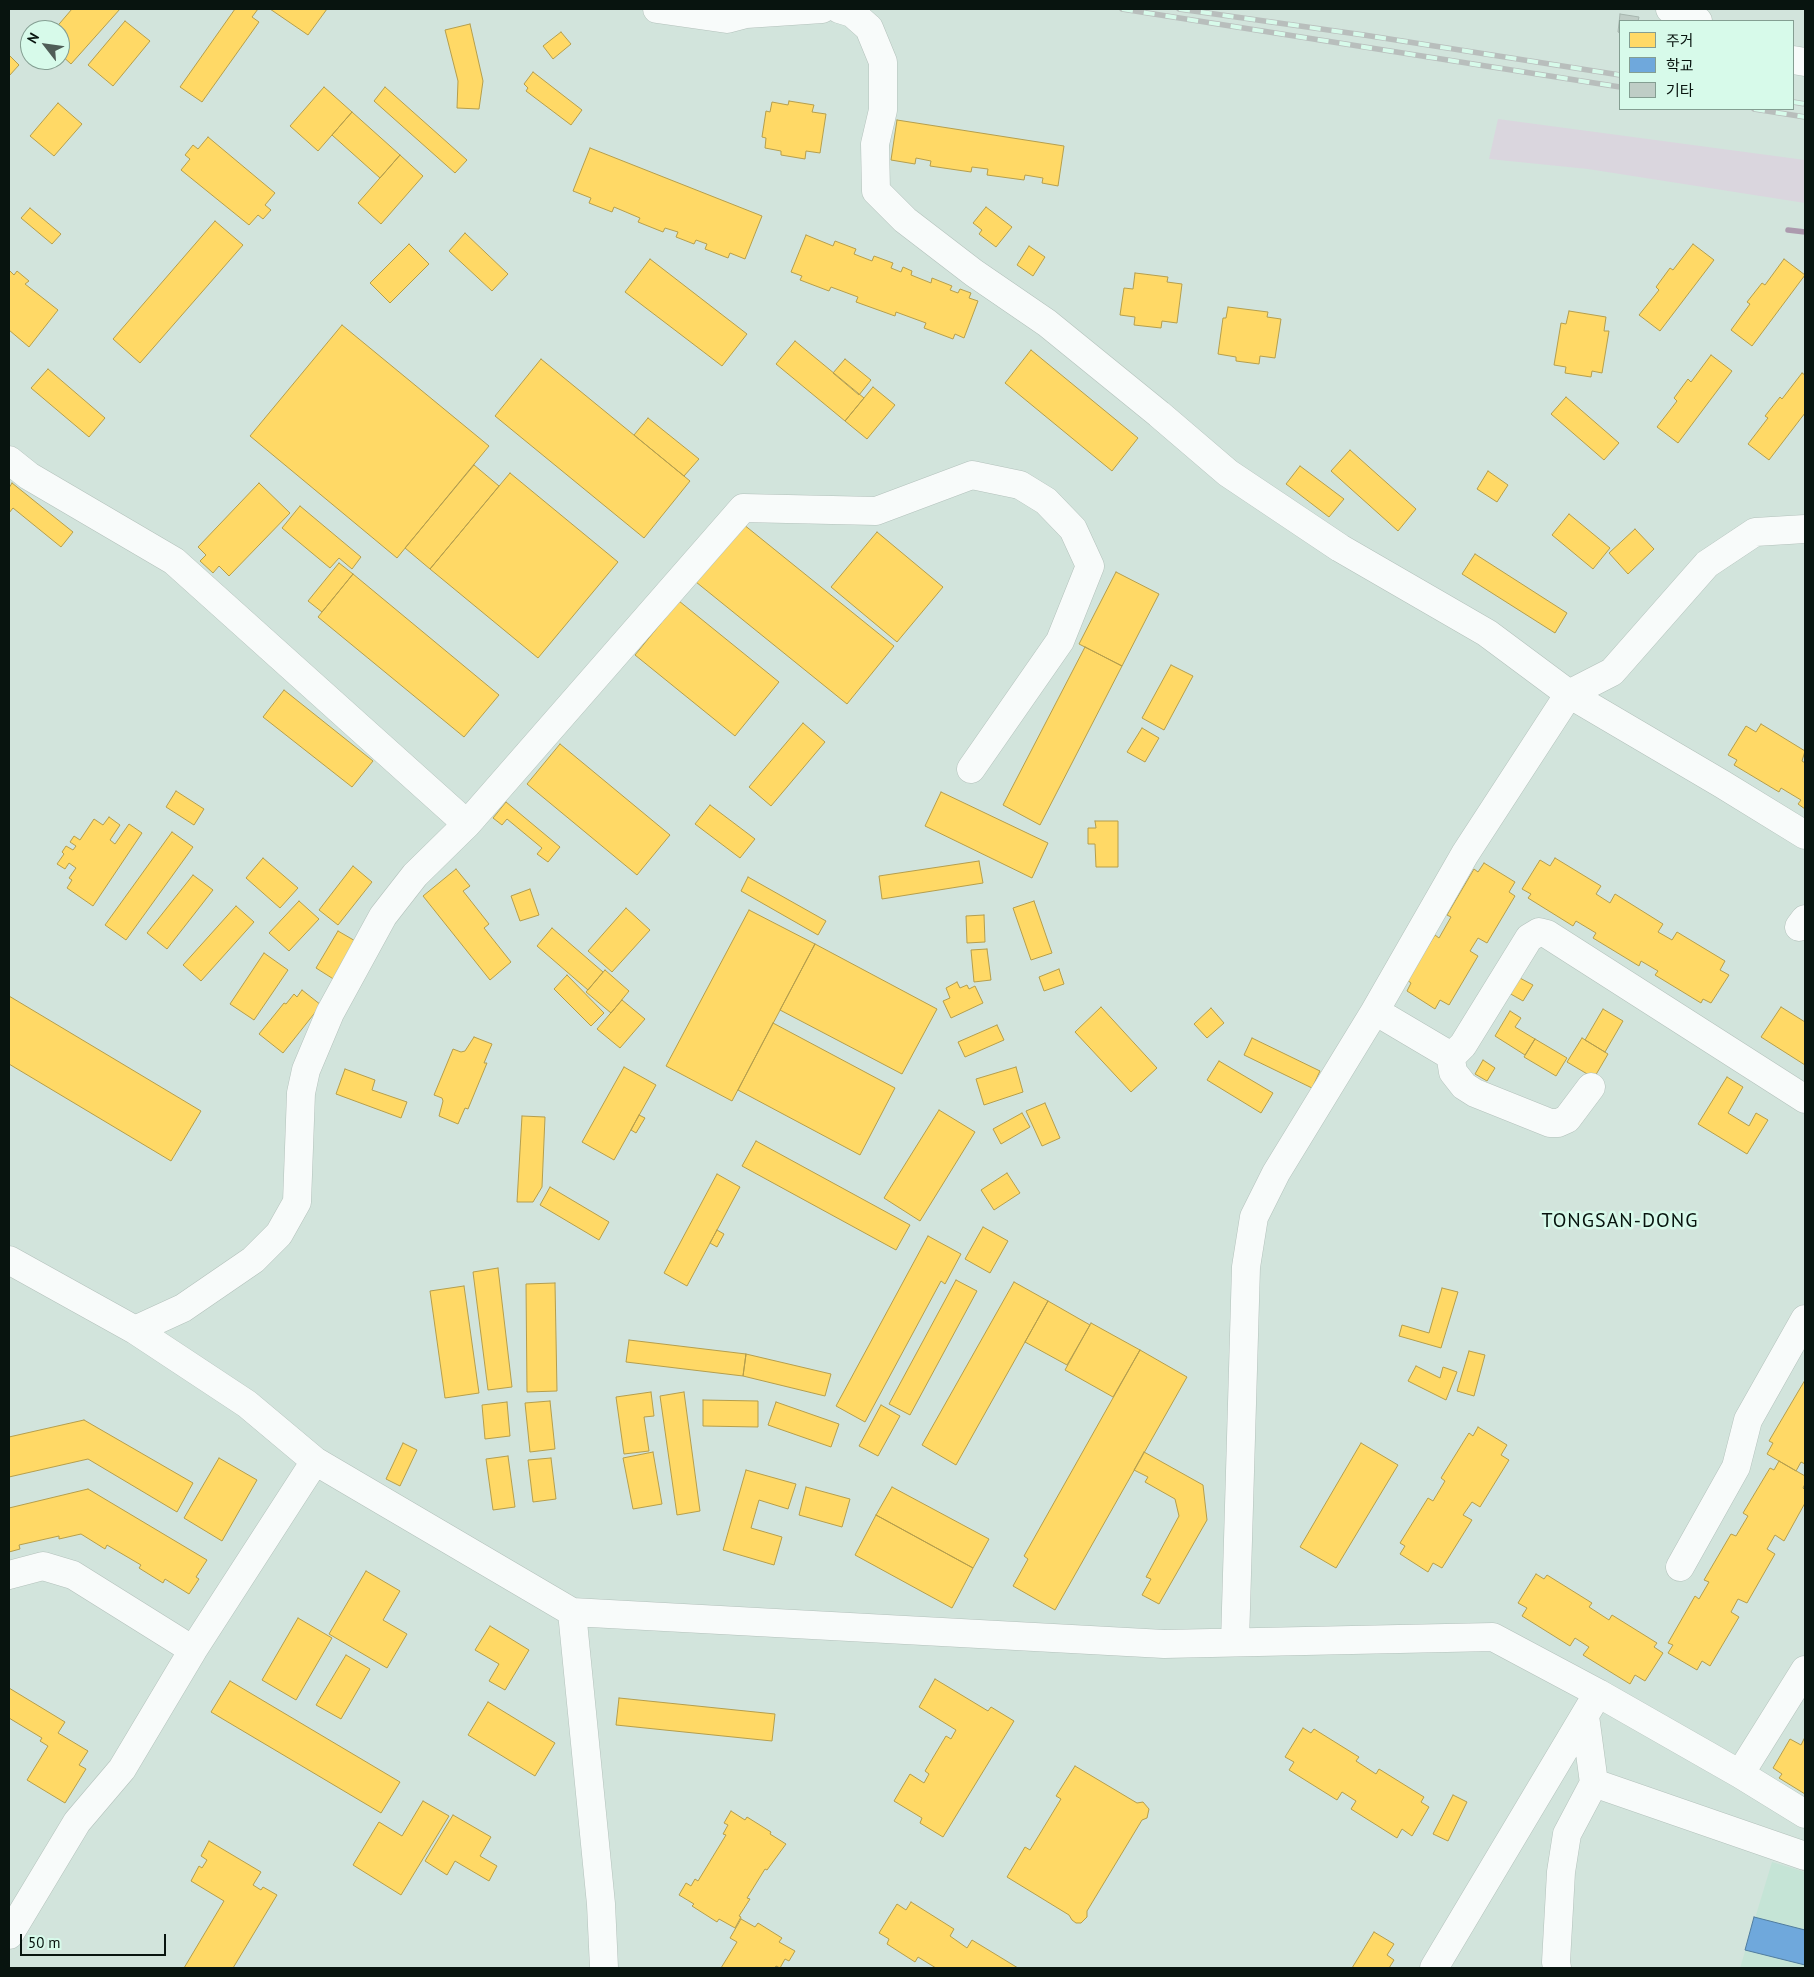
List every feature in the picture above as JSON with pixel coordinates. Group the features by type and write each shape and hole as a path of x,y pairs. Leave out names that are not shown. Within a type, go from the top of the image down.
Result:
{"street":[{"path":"657,9 727,19 776,10 822,9"},
{"path":"839,9 852,13 869,28 883,62 883,110 875,144 876,191 905,220 974,273 1047,323 1160,414 1228,473 1340,548 1487,633 1569,694 1805,835"},
{"path":"9,460 29,476 174,561 467,824"},
{"path":"134,1330 183,1308 253,1260 279,1234 297,1202 301,1094 306,1070 330,1013 382,916 415,874 467,824 743,508 876,511 972,475 1020,485 1046,501 1073,529 1090,566 1060,641 972,769"},
{"path":"1235,1642 1246,1267 1254,1217 1276,1173 1375,1011 1465,854 1569,694 1612,672 1708,564 1755,532 1805,529"},
{"path":"1375,1011 1446,1053 1456,1052 1464,1045 1529,938 1538,932 1547,934 1805,1099"},
{"path":"1450,1053 1453,1072 1464,1086 1475,1093 1550,1123 1558,1123 1567,1119 1591,1087"},
{"path":"9,1260 134,1330 247,1404 315,1461 572,1612 1164,1644 1493,1637 1592,1704 1740,1774 1805,1814"},
{"path":"1680,1567 1736,1467 1748,1420 1805,1319"},
{"path":"9,1935 77,1822 122,1769 193,1650 315,1461"},
{"path":"9,1575 43,1566 73,1575 193,1650"},
{"path":"572,1612 601,1904 604,1968"},
{"path":"1740,1774 1805,1670"},
{"path":"1557,1968 1561,1872 1567,1834 1594,1783 1592,1704"},
{"path":"1434,1968 1592,1704"},
{"path":"1594,1783 1805,1856"}],"shaded area":[{"path":"1498,119 1805,160 1805,203 1588,169 1489,159"},
{"path":"1772,1862 1805,1872 1805,1968 1740,1968"}],"building: 주거":[{"path":"72,9 120,9 71,64 70,20 63,20"},
{"path":"235,9 258,9 252,17 259,22 202,102 180,87"},
{"path":"270,9 327,9 308,35"},
{"path":"125,21 150,41 113,86 88,65"},
{"path":"470,24 483,81 479,109 457,108 458,81 445,30"},
{"path":"561,32 571,44 553,59 543,46"},
{"path":"9,55 19,65 9,76"},
{"path":"533,72 582,110 571,125 526,91 528,88 524,84"},
{"path":"324,87 352,112 318,151 290,126"},
{"path":"385,87 467,160 455,173 374,101"},
{"path":"789,101 814,105 812,112 826,114 820,153 806,151 805,159 781,155 781,151 765,148 766,138 762,137 766,111 770,112 772,102 788,105"},
{"path":"58,103 82,124 54,156 30,136"},
{"path":"352,112 400,155 380,178 332,135"},
{"path":"897,120 1064,146 1058,186 1042,183 1043,178 1025,175 1024,180 987,175 988,169 972,167 971,172 930,166 931,161 916,158 915,164 891,160"},
{"path":"208,137 275,193 265,205 271,210 263,219 258,215 249,225 181,170 190,159 185,155 193,145 198,149"},
{"path":"590,148 762,216 745,259 730,253 728,258 705,249 707,244 696,240 694,244 676,237 678,232 665,228 663,232 638,222 640,218 614,207 612,212 589,203 591,198 573,191"},
{"path":"400,155 423,176 381,224 358,203"},
{"path":"986,207 1012,227 996,247 979,234 982,230 973,223"},
{"path":"30,208 61,234 52,244 21,218"},
{"path":"215,221 243,245 140,363 113,339"},
{"path":"465,233 508,274 492,291 449,251"},
{"path":"806,235 833,246 835,241 856,249 854,254 872,261 874,256 893,263 891,268 901,272 903,267 912,271 911,275 931,283 932,278 952,286 950,290 958,293 960,289 971,293 969,298 978,301 964,338 955,334 953,339 924,328 926,323 896,312 895,316 856,302 858,297 831,287 829,291 800,280 802,276 791,272"},
{"path":"409,244 429,264 390,303 370,283"},
{"path":"1693,244 1714,260 1660,331 1639,315 1659,290 1656,287 1670,268 1673,270"},
{"path":"1029,246 1045,257 1033,276 1017,265"},
{"path":"650,259 747,334 722,366 625,292"},
{"path":"1784,259 1805,275 1752,346 1731,330 1750,304 1747,302 1762,283 1765,285"},
{"path":"9,270 14,275 17,271 29,281 25,284 58,310 29,347 9,330"},
{"path":"1135,273 1168,277 1167,282 1182,284 1177,323 1162,321 1161,328 1134,325 1135,317 1120,315 1124,288 1133,289"},
{"path":"1228,307 1268,312 1267,317 1281,319 1275,358 1260,356 1259,364 1236,361 1236,357 1218,354 1223,318 1226,318"},
{"path":"1569,311 1606,317 1604,331 1609,331 1602,373 1592,371 1591,377 1565,373 1566,367 1554,365 1561,323 1566,324"},
{"path":"342,325 489,446 397,558 250,436"},
{"path":"795,341 864,398 845,421 776,364"},
{"path":"1031,350 1138,438 1112,471 1005,383"},
{"path":"1711,355 1732,371 1678,443 1657,427 1677,401 1674,398 1688,379 1691,382"},
{"path":"541,359 690,481 644,538 495,416"},
{"path":"845,359 871,380 859,395 833,373"},
{"path":"48,369 105,418 89,437 31,388"},
{"path":"1802,373 1805,375 1805,413 1769,460 1748,444 1768,418 1765,416 1780,397 1782,399"},
{"path":"873,387 895,405 867,439 845,421"},
{"path":"1566,397 1619,443 1604,460 1551,414"},
{"path":"648,418 699,459 684,476 634,435"},
{"path":"1350,450 1416,509 1398,531 1331,471"},
{"path":"474,465 499,486 430,569 405,548"},
{"path":"1300,466 1344,499 1329,517 1286,484"},
{"path":"1488,471 1508,485 1497,502 1477,489"},
{"path":"510,473 618,562 538,658 430,569"},
{"path":"12,483 73,532 61,547 13,508 9,513 9,488"},
{"path":"259,483 290,513 229,576 219,566 213,573 200,561 206,555 198,547"},
{"path":"300,506 361,557 352,569 339,558 330,568 282,528"},
{"path":"1569,514 1610,548 1593,569 1552,535"},
{"path":"743,524 894,646 847,704 696,582"},
{"path":"1635,529 1654,549 1628,574 1609,553"},
{"path":"877,532 943,587 897,642 831,587"},
{"path":"1475,554 1567,613 1555,633 1462,574"},
{"path":"339,563 353,574 322,612 308,601"},
{"path":"1116,572 1159,594 1122,666 1079,644"},
{"path":"353,574 499,695 464,737 318,617"},
{"path":"679,601 779,682 735,736 635,655"},
{"path":"1085,647 1122,666 1040,825 1003,805"},
{"path":"1171,665 1193,676 1164,730 1142,718"},
{"path":"284,690 373,761 352,787 263,717"},
{"path":"803,723 825,742 771,806 749,787"},
{"path":"1761,724 1805,751 1802,761 1805,763 1805,809 1798,804 1801,800 1781,788 1779,792 1734,765 1737,760 1728,755 1746,726 1756,732"},
{"path":"1142,728 1159,738 1145,762 1127,752"},
{"path":"560,744 670,835 637,875 527,784"},
{"path":"176,791 204,809 194,825 166,807"},
{"path":"941,792 1048,843 1032,878 925,826"},
{"path":"506,802 560,847 548,862 537,854 542,848 507,819 502,825 493,818"},
{"path":"710,805 755,839 740,858 695,824"},
{"path":"109,817 120,825 110,840 115,844 129,824 142,833 93,906 67,888 72,880 69,878 76,868 69,863 65,869 57,864 64,854 62,852 66,846 73,850 76,846 70,842 74,836 80,840 94,819 103,825"},
{"path":"1095,821 1118,821 1118,867 1096,867 1095,844 1088,844 1088,828 1096,828"},
{"path":"172,832 193,847 126,940 105,925"},
{"path":"263,858 298,888 280,908 246,878"},
{"path":"1555,858 1601,886 1596,894 1610,903 1615,894 1663,924 1658,932 1672,940 1677,932 1725,961 1720,970 1729,975 1711,1003 1703,999 1701,1003 1655,975 1658,971 1641,961 1639,966 1593,938 1596,933 1576,921 1573,926 1528,898 1531,894 1522,889 1540,860 1550,866"},
{"path":"979,861 983,883 882,899 879,876"},
{"path":"1484,863 1515,882 1509,892 1515,896 1487,943 1478,938 1470,951 1478,956 1449,1005 1440,1000 1435,1009 1407,991 1411,983 1407,980 1435,935 1439,938 1451,917 1447,915 1474,869 1478,872"},
{"path":"353,866 372,882 338,925 319,910"},
{"path":"456,869 470,886 463,891 489,924 484,928 511,962 490,980 423,896"},
{"path":"193,875 213,890 167,949 147,933"},
{"path":"748,877 826,921 818,935 741,891"},
{"path":"530,889 539,915 520,921 511,896"},
{"path":"299,901 319,919 289,951 269,933"},
{"path":"1034,901 1052,953 1031,960 1013,908"},
{"path":"236,906 254,922 201,981 183,965"},
{"path":"626,908 650,930 612,972 588,951"},
{"path":"749,910 815,944 732,1101 666,1066"},
{"path":"984,915 985,942 967,943 966,916"},
{"path":"552,928 603,972 588,990 537,946"},
{"path":"338,931 357,942 335,980 316,968"},
{"path":"815,944 937,1009 902,1074 780,1010"},
{"path":"987,949 991,980 974,982 971,950"},
{"path":"264,953 288,970 254,1020 230,1004"},
{"path":"1059,969 1064,984 1044,991 1039,977"},
{"path":"605,970 629,991 611,1013 586,992"},
{"path":"567,975 604,1013 591,1026 554,989"},
{"path":"1518,977 1533,985 1523,1001 1509,993"},
{"path":"957,982 960,988 967,985 969,989 975,986 983,1003 951,1018 943,1001 950,998 946,988"},
{"path":"302,990 321,1005 283,1053 259,1034 284,1003 286,1004 294,994 297,997"},
{"path":"9,996 201,1111 171,1161 9,1064"},
{"path":"622,1000 645,1019 620,1048 597,1029"},
{"path":"1101,1007 1157,1068 1131,1092 1075,1032"},
{"path":"1781,1007 1805,1022 1805,1065 1761,1037"},
{"path":"1211,1008 1224,1023 1207,1038 1194,1024"},
{"path":"1603,1009 1623,1021 1605,1052 1585,1040"},
{"path":"1510,1011 1521,1018 1515,1027 1535,1039 1525,1055 1495,1036"},
{"path":"773,1023 895,1088 860,1155 738,1090"},
{"path":"997,1025 1004,1040 965,1057 958,1042"},
{"path":"474,1037 492,1044 484,1063 487,1063 468,1109 465,1108 458,1124 439,1116 443,1101 442,1098 434,1095 453,1049 461,1052 465,1051"},
{"path":"1252,1038 1320,1071 1312,1088 1244,1055"},
{"path":"1582,1038 1608,1054 1594,1078 1567,1062"},
{"path":"1535,1039 1567,1058 1556,1076 1524,1057"},
{"path":"1483,1060 1495,1068 1487,1081 1475,1074"},
{"path":"1219,1061 1273,1093 1261,1113 1207,1080"},
{"path":"624,1067 656,1085 614,1160 582,1142"},
{"path":"1016,1067 1023,1092 984,1105 976,1079"},
{"path":"345,1069 375,1080 372,1090 407,1102 401,1118 336,1094"},
{"path":"1727,1077 1743,1087 1728,1113 1749,1126 1756,1113 1768,1120 1747,1154 1698,1124"},
{"path":"1045,1103 1060,1138 1042,1146 1026,1111"},
{"path":"939,1110 975,1132 920,1221 884,1198"},
{"path":"1022,1113 1030,1127 1001,1144 993,1129"},
{"path":"639,1115 645,1118 636,1133 631,1130"},
{"path":"522,1116 545,1117 542,1187 533,1202 517,1202"},
{"path":"756,1141 910,1225 896,1250 742,1166"},
{"path":"1007,1173 1020,1193 994,1210 981,1190"},
{"path":"717,1174 740,1187 687,1286 664,1273"},
{"path":"550,1187 609,1222 599,1240 540,1205"},
{"path":"983,1227 1008,1241 990,1273 965,1259"},
{"path":"717,1230 724,1234 717,1247 710,1243"},
{"path":"928,1236 961,1254 945,1284 941,1281 865,1422 836,1406"},
{"path":"498,1268 512,1387 488,1390 473,1272"},
{"path":"956,1280 977,1291 910,1415 889,1404"},
{"path":"1014,1282 1048,1301 956,1465 922,1445"},
{"path":"555,1283 557,1391 527,1392 526,1284"},
{"path":"464,1286 479,1393 445,1398 430,1291"},
{"path":"1442,1288 1458,1292 1441,1348 1399,1336 1402,1325 1429,1333"},
{"path":"1048,1301 1090,1325 1067,1365 1025,1342"},
{"path":"1091,1323 1140,1350 1113,1397 1065,1370"},
{"path":"629,1340 746,1354 743,1376 626,1362"},
{"path":"1140,1350 1187,1377 1055,1610 1013,1586 1028,1559 1024,1556"},
{"path":"1469,1351 1485,1355 1474,1396 1457,1391"},
{"path":"746,1354 831,1374 825,1396 743,1376"},
{"path":"1416,1366 1440,1378 1443,1367 1457,1372 1446,1400 1408,1381"},
{"path":"1805,1380 1805,1464 1801,1462 1796,1471 1767,1454 1773,1443 1769,1441"},
{"path":"651,1392 654,1416 644,1417 649,1451 624,1454 616,1397"},
{"path":"684,1392 700,1511 677,1515 660,1396"},
{"path":"703,1400 758,1401 758,1427 703,1426"},
{"path":"550,1401 555,1449 530,1452 525,1403"},
{"path":"507,1402 510,1436 485,1439 482,1405"},
{"path":"776,1402 839,1424 831,1447 768,1425"},
{"path":"881,1405 900,1416 878,1456 859,1446"},
{"path":"84,1420 193,1483 177,1512 88,1459 9,1477 9,1437"},
{"path":"1478,1427 1507,1445 1501,1455 1509,1460 1480,1507 1472,1502 1463,1515 1472,1520 1442,1568 1433,1563 1428,1572 1400,1554 1405,1546 1400,1543 1428,1498 1433,1501 1445,1481 1441,1478 1469,1433 1473,1436"},
{"path":"403,1443 417,1450 400,1486 386,1479"},
{"path":"1361,1443 1398,1465 1336,1568 1300,1547"},
{"path":"653,1452 662,1504 633,1509 623,1458"},
{"path":"1144,1452 1203,1485 1207,1520 1159,1604 1142,1595 1151,1579 1146,1577 1179,1516 1175,1499 1145,1482 1148,1477 1134,1470"},
{"path":"508,1456 515,1507 493,1510 486,1459"},
{"path":"219,1458 257,1480 222,1541 184,1518"},
{"path":"551,1458 556,1499 533,1502 528,1460"},
{"path":"1779,1461 1805,1476 1803,1488 1805,1490 1805,1503 1784,1541 1775,1535 1767,1549 1775,1554 1747,1603 1738,1599 1731,1612 1739,1617 1710,1666 1702,1661 1697,1670 1668,1653 1673,1645 1668,1643 1695,1596 1699,1599 1709,1582 1704,1580 1731,1534 1736,1536 1748,1516 1743,1513 1770,1468 1774,1470"},
{"path":"746,1470 796,1484 788,1509 759,1500 751,1528 782,1537 774,1565 723,1550"},
{"path":"806,1487 850,1499 842,1527 799,1515"},
{"path":"892,1487 989,1539 973,1568 876,1515"},
{"path":"88,1489 207,1560 196,1577 199,1579 189,1594 165,1579 163,1583 139,1568 141,1565 107,1545 105,1549 81,1534 59,1539 59,1536 19,1545 20,1549 9,1552 9,1508"},
{"path":"876,1515 973,1568 952,1608 855,1555"},
{"path":"366,1571 400,1591 383,1620 407,1634 387,1668 329,1634"},
{"path":"1536,1574 1544,1579 1547,1575 1592,1603 1589,1607 1609,1620 1612,1615 1657,1643 1654,1647 1663,1653 1645,1681 1635,1675 1630,1684 1583,1655 1589,1647 1575,1638 1570,1646 1522,1616 1527,1608 1518,1603"},
{"path":"298,1618 332,1638 296,1700 262,1680"},
{"path":"490,1626 529,1650 505,1690 489,1681 499,1664 475,1650"},
{"path":"346,1655 370,1669 341,1719 316,1705"},
{"path":"935,1679 988,1711 991,1707 1014,1721 943,1837 920,1823 922,1818 894,1801 910,1774 924,1783 929,1774 925,1771 946,1736 951,1739 956,1730 919,1707"},
{"path":"230,1681 400,1782 381,1813 211,1712"},
{"path":"9,1688 65,1722 58,1733 88,1751 79,1765 86,1769 65,1803 27,1780 48,1746 40,1741 42,1738 9,1718"},
{"path":"619,1698 775,1714 772,1741 616,1725"},
{"path":"488,1702 555,1743 535,1776 468,1735"},
{"path":"1303,1728 1311,1733 1314,1729 1359,1757 1356,1761 1376,1774 1379,1769 1424,1797 1421,1802 1429,1807 1412,1836 1402,1829 1397,1838 1351,1809 1356,1801 1342,1792 1337,1800 1289,1770 1294,1762 1285,1757"},
{"path":"1805,1737 1805,1794 1779,1778 1782,1774 1773,1768 1790,1739 1801,1745"},
{"path":"1075,1766 1137,1803 1143,1802 1149,1809 1147,1818 1142,1820 1087,1911 1087,1917 1081,1923 1076,1923 1069,1915 1007,1877 1025,1847 1030,1850 1061,1799 1056,1796"},
{"path":"1453,1795 1467,1802 1448,1841 1433,1834"},
{"path":"423,1801 449,1816 401,1895 353,1865 379,1822 402,1836"},
{"path":"731,1811 745,1820 747,1817 786,1844 767,1870 765,1869 747,1898 750,1899 739,1916 741,1917 735,1928 719,1919 717,1922 679,1895 686,1883 691,1886 695,1879 698,1881 726,1835 723,1834 728,1825 724,1823"},
{"path":"453,1815 491,1837 480,1856 497,1866 489,1881 455,1861 447,1875 425,1861"},
{"path":"209,1841 261,1872 253,1885 261,1890 263,1887 277,1895 233,1968 184,1968 224,1901 191,1881 199,1866 202,1868 207,1860 201,1856"},
{"path":"911,1902 954,1929 950,1936 967,1948 972,1940 1018,1968 936,1968 918,1957 915,1962 887,1944 889,1939 879,1933 897,1904 906,1910"},
{"path":"741,1919 755,1927 758,1923 782,1938 779,1942 795,1951 789,1961 785,1959 780,1968 776,1966 775,1968 721,1968 737,1942 730,1938"},
{"path":"1374,1932 1394,1944 1387,1955 1394,1960 1389,1968 1352,1968"}],"building: 학교":[{"path":"1754,1917 1805,1930 1805,1965 1745,1950"}],"building: 기타":[{"path":"1620,14 1639,17 1638,20 1619,20"}],"waterway":[{"path":"1788,230 1805,232"}],"railway":[{"path":"1122,9 1619,87"},
{"path":"1179,9 1364,35 1619,75"},
{"path":"1794,102 1805,104"},
{"path":"1760,110 1805,117"}],"district":[{"name":"TONGSAN-DONG","path":"1620,1221"}]}
